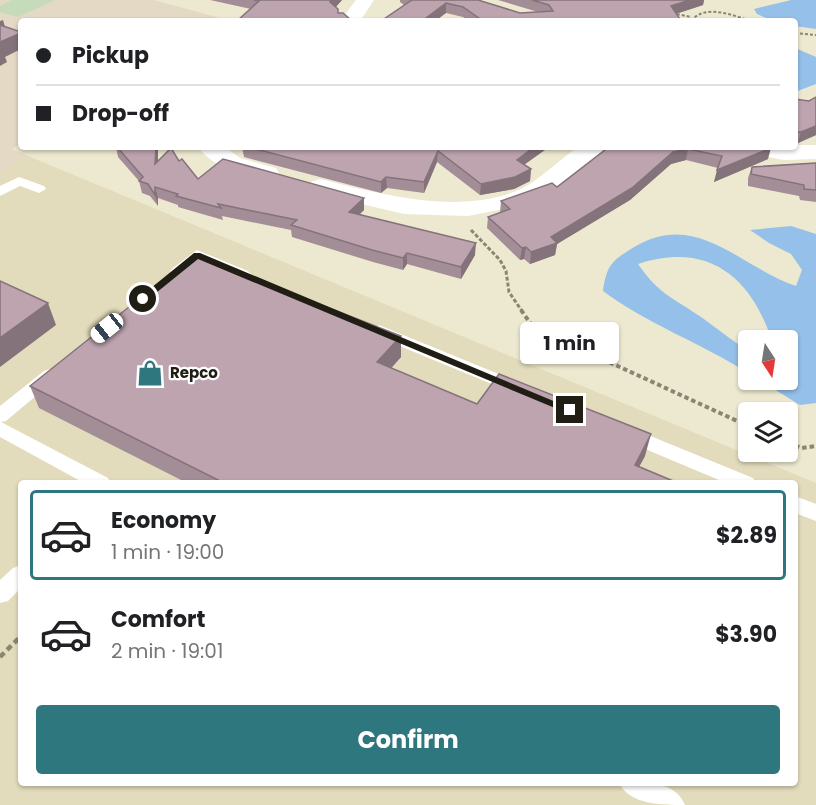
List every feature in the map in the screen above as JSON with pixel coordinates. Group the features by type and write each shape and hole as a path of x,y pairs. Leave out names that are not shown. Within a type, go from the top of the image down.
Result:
{"street":[{"path":"352,18 365,0"},
{"path":"214,150 231,164 375,202 413,209 463,209 523,197 556,179 591,150"},
{"path":"767,150 784,153 816,152"}],"lane":[{"path":"0,192 19,181 39,189"},
{"path":"161,284 197,255 263,282"},
{"path":"362,324 537,396"},
{"path":"0,416 63,365"},
{"path":"614,428 739,480"},
{"path":"0,429 94,480"},
{"path":"798,505 816,513"},
{"path":"0,594 18,577"},
{"path":"638,786 672,805"}],"path":[{"path":"663,10 688,18"},
{"path":"693,18 708,12 718,12 741,18"},
{"path":"798,33 816,35"},
{"path":"463,209 500,260 506,271 509,292 533,327 738,421"},
{"path":"798,447 816,446"},
{"path":"0,657 18,639"}],"shaded area":[{"path":"0,0 154,0 220,18 18,18 18,146 12,149 28,156 0,173"},
{"path":"28,156 738,451 738,462 765,462 816,483 816,805 0,805 0,173"}],"green space":[{"path":"12,0 55,0 18,17 0,12 0,6"}],"water":[{"path":"791,0 816,0 816,29 798,26 798,18 766,18 757,14 754,9"},
{"path":"798,49 816,57 816,84 798,91"},
{"path":"791,226 816,234 816,403 800,405 775,390 798,390 798,330 768,330 750,296 722,269 704,261 684,257 662,258 638,264 665,294 738,344 738,367 638,314 603,291 609,268 622,255 658,237 679,235 699,238 719,246 776,278 796,286 802,270 791,254 750,230"}],"building":[{"path":"254,0 332,0 330,2 338,9 338,13 343,13 349,18 240,18 259,1"},
{"path":"412,0 478,0 520,13 553,11 549,5 532,0 690,0 671,6 679,18 479,18 463,7 446,3 426,18 385,18"},
{"path":"0,25 18,31 18,34 0,42"},
{"path":"816,97 816,126 798,132 798,99 809,101"},
{"path":"120,150 156,150 155,164 169,150 172,150 179,161 182,159 198,179 223,159 364,198 349,212 476,243 461,267 407,253 403,258 291,225 297,220 218,204 221,208 176,196 178,194 155,187 155,195 148,184 139,181 143,177"},
{"path":"259,150 530,150 517,160 531,169 515,177 481,184 438,151 424,182 386,177 381,182"},
{"path":"605,150 683,150 673,152 632,188 551,237 557,243 531,252 526,247 522,248 488,217 510,209 501,201 552,183 557,187"},
{"path":"693,150 766,150 717,170 722,156"},
{"path":"816,163 816,190 804,189 804,185 751,174 752,167"},
{"path":"194,255 401,336 377,362 477,404 499,374 651,434 635,465 671,480 218,480 30,386"},
{"path":"0,281 48,303 0,338"}],"place":[{"name":"Repco","path":"150,373"}],"route":[{"path":"143,299 197,255 570,410"}]}
